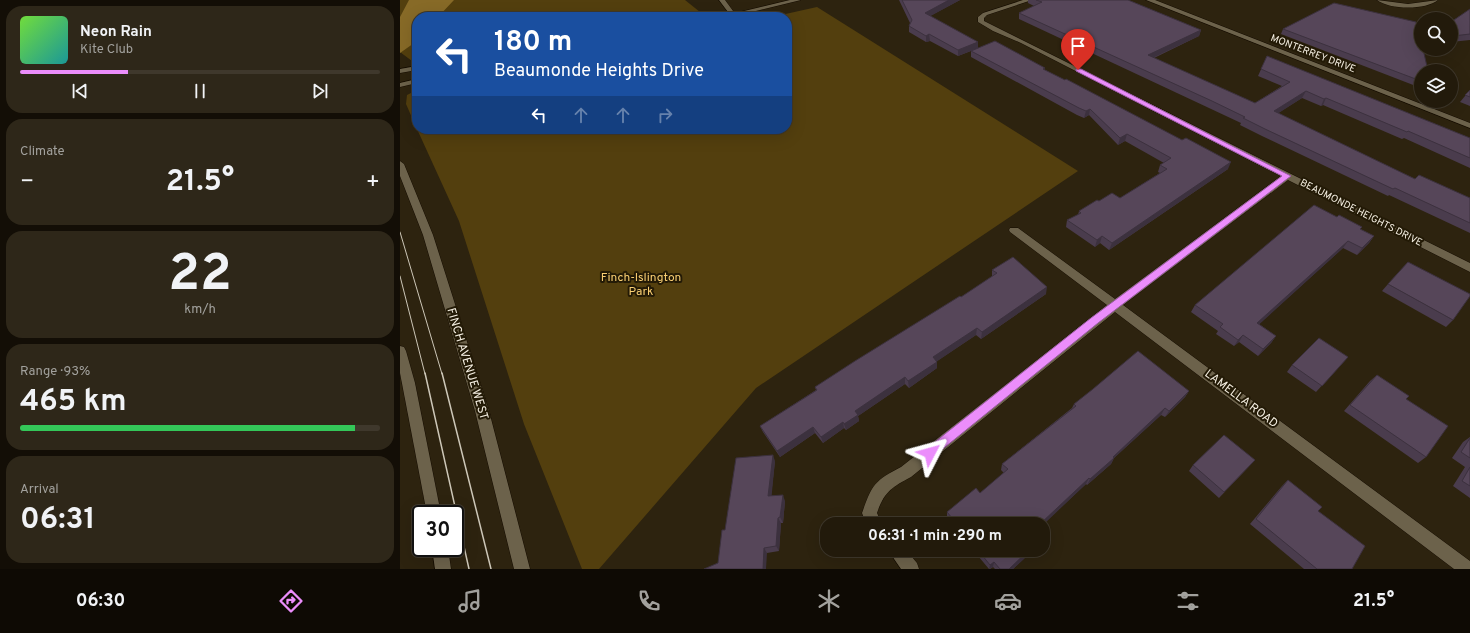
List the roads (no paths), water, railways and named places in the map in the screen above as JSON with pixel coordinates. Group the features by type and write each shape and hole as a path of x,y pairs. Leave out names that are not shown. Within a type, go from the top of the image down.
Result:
{"street":[{"path":"722,0 731,12"},
{"path":"742,12 798,0"},
{"name":"BEAUMONDE HEIGHTS DRIVE","path":"1029,0 985,14 980,17 981,22 1470,268"},
{"name":"MONTERREY DRIVE","path":"1149,0 1470,126"},
{"path":"1380,0 1398,4 1414,5 1435,0"},
{"path":"400,71 412,69"},
{"path":"400,85 412,82"},
{"name":"FINCH AVENUE WEST","path":"400,164 428,235 482,411 522,569"},
{"path":"871,517 869,513 876,494 889,481 906,472 1116,305 1287,176"},
{"name":"LAMELLA ROAD","path":"1014,230 1467,569"},
{"path":"400,351 409,383 432,505"},
{"path":"441,557 443,569"},
{"path":"902,557 912,569"}],"tram line":[{"path":"400,232 442,374"},
{"path":"400,276 425,374"},
{"path":"425,373 469,569"},
{"path":"442,373 491,569"}],"park label":[{"name":"Finch-Islington Park","path":"641,285"}]}
